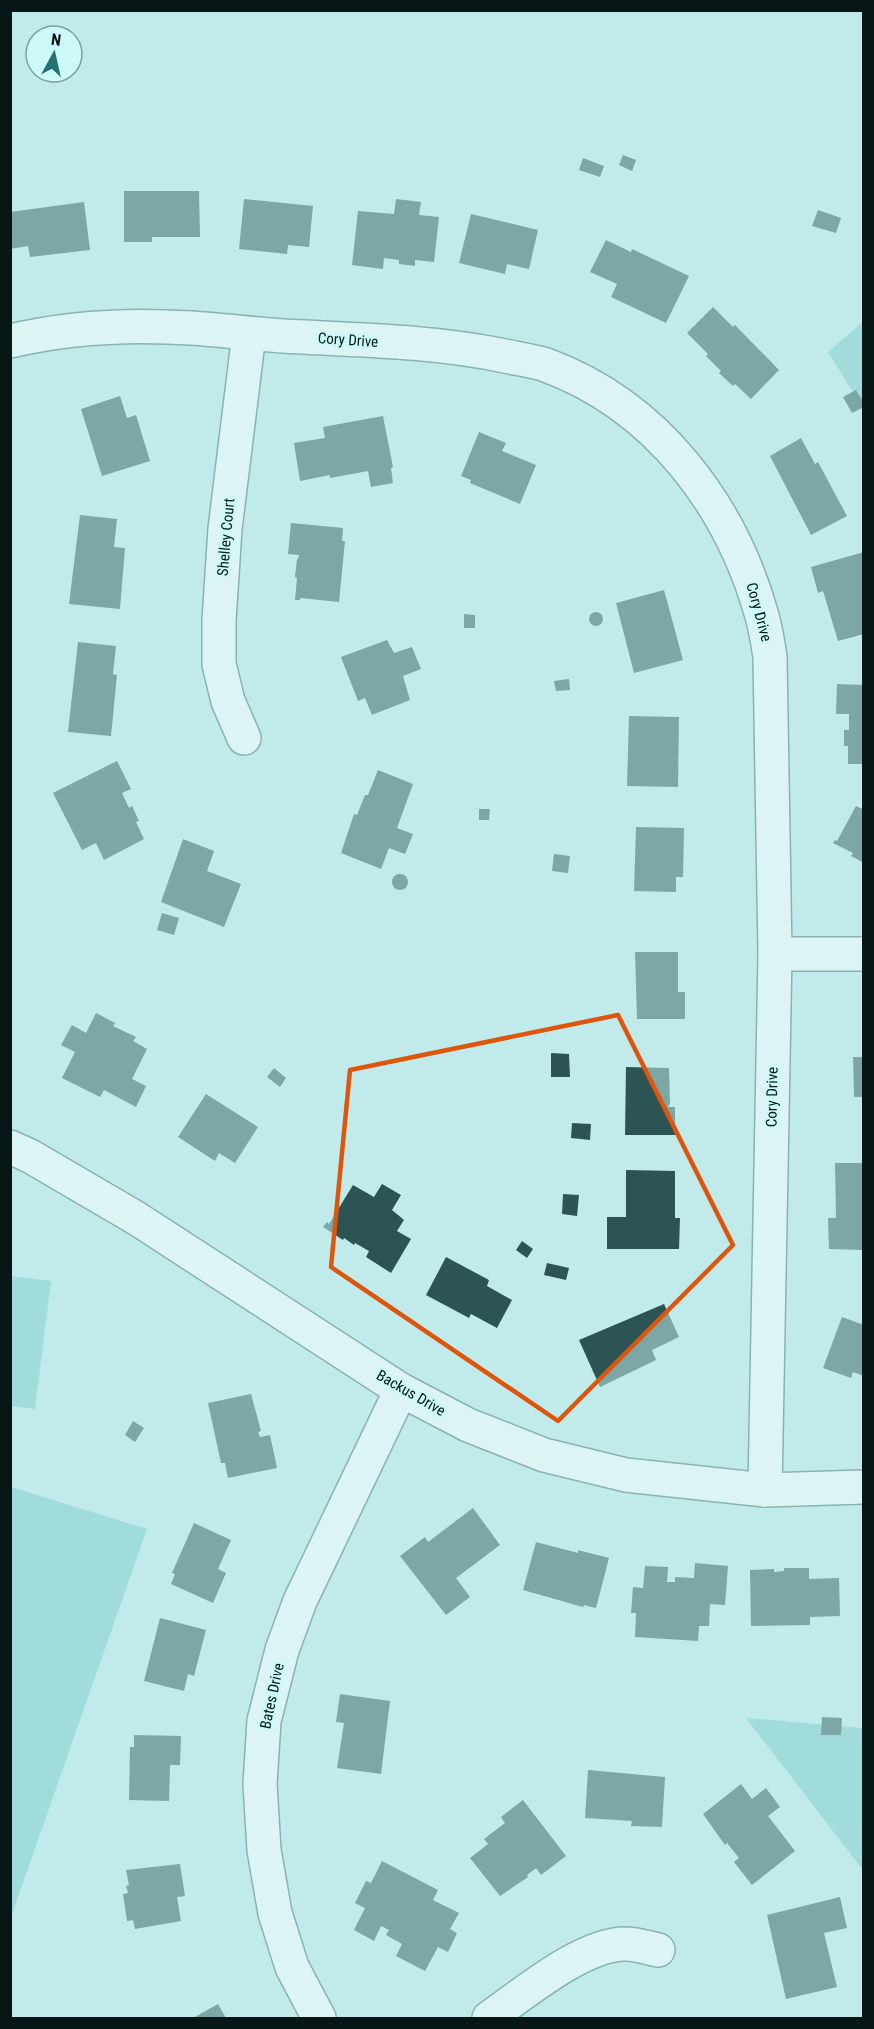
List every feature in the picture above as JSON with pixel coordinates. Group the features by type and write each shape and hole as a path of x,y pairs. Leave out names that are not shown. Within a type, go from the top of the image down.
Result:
{"street":[{"name":"Cory Drive","path":"10,341 41,334 110,328 191,328 471,349 544,365 590,384 635,415 671,447 702,486 728,529 745,564 763,618 770,657 775,954 765,1490"},
{"name":"Shelley Court","path":"244,738 228,701 219,664 219,620 225,529 249,334"},
{"path":"775,954 864,954"},
{"name":"Backus Drive","path":"10,1147 30,1156 136,1218 401,1390 468,1425 544,1455 626,1475 765,1490 864,1487"},
{"name":"Bates Drive","path":"319,2019 292,1967 275,1913 264,1850 260,1784 264,1721 282,1650 300,1601 401,1390"},
{"path":"489,2019 572,1960 602,1949 625,1944 658,1950"}],"highlighted area":[{"path":"618,1015 733,1245 558,1421 331,1267 350,1070"}],"shaded area":[{"path":"863,322 863,408 828,352"},
{"path":"11,1276 51,1281 35,1409 11,1406"},
{"path":"10,1487 147,1529 11,1917"},
{"path":"746,1718 863,1728 863,1870"}],"building":[{"path":"623,155 636,160 632,171 619,165"},
{"path":"583,158 604,166 600,177 579,170"},
{"path":"124,191 199,191 200,237 152,237 152,242 124,242"},
{"path":"244,199 313,206 309,247 288,245 287,254 239,249"},
{"path":"396,199 421,202 419,215 439,217 434,262 415,260 415,266 399,264 399,260 384,258 383,269 352,265 358,211 394,214"},
{"path":"84,202 90,250 30,257 28,246 10,249 10,212"},
{"path":"818,210 841,218 836,233 812,226"},
{"path":"471,214 538,230 529,269 507,264 505,274 459,263"},
{"path":"606,240 631,252 632,249 689,276 666,323 611,297 617,284 590,272"},
{"path":"713,307 733,327 735,325 779,370 751,399 719,373 721,371 706,356 708,354 687,333"},
{"path":"856,390 864,407 852,413 843,397"},
{"path":"120,396 127,418 136,415 150,461 102,476 81,409"},
{"path":"383,416 393,467 391,468 393,483 371,487 368,471 300,481 294,443 325,438 323,427"},
{"path":"479,432 506,443 502,451 536,465 520,504 470,483 471,480 461,476"},
{"path":"801,438 815,464 818,462 847,516 811,535 770,456"},
{"path":"80,515 117,519 114,547 125,548 120,609 69,604"},
{"path":"291,523 343,528 342,541 345,541 339,602 300,598 300,600 295,600 297,578 295,577 299,555 288,554"},
{"path":"864,552 864,634 838,641 823,591 818,593 811,567"},
{"path":"664,590 683,660 634,673 616,603"},
{"path":"593,612 599,612 603,619 599,626 593,626 589,622 589,616"},
{"path":"464,614 475,615 475,628 464,628"},
{"path":"387,640 394,653 412,647 421,669 403,676 410,700 372,715 365,698 358,701 341,657"},
{"path":"78,642 116,646 113,674 117,675 111,736 68,732"},
{"path":"569,679 570,690 556,691 554,681"},
{"path":"837,684 864,685 864,764 848,764 848,746 844,746 844,730 849,730 849,714 836,714"},
{"path":"629,716 679,717 678,787 627,786"},
{"path":"117,761 131,789 122,793 129,808 132,806 144,839 104,860 96,843 82,850 53,793"},
{"path":"378,770 413,784 397,828 413,834 405,854 389,848 381,869 341,853 354,814 357,815 365,795 368,795"},
{"path":"856,806 864,810 864,863 851,856 853,853 833,843 837,841"},
{"path":"479,809 490,809 489,820 479,820"},
{"path":"636,827 684,828 683,877 676,877 676,892 634,891"},
{"path":"183,839 214,851 207,871 241,884 224,927 161,902"},
{"path":"554,854 570,856 568,873 552,871"},
{"path":"400,874 406,876 408,882 406,888 400,890 394,888 392,882 394,876"},
{"path":"162,913 179,918 174,935 157,930"},
{"path":"635,952 678,952 678,992 685,992 685,1019 637,1019"},
{"path":"96,1013 115,1023 113,1026 136,1037 133,1041 147,1049 132,1079 146,1086 136,1107 104,1090 100,1097 62,1078 75,1052 61,1045 72,1025 86,1033"},
{"path":"551,1053 569,1054 570,1077 551,1077"},
{"path":"853,1057 864,1057 864,1097 854,1097"},
{"path":"626,1067 669,1068 670,1104 668,1107 675,1107 675,1135 625,1135"},
{"path":"274,1068 286,1078 280,1087 267,1077"},
{"path":"206,1094 258,1127 235,1163 219,1153 215,1161 178,1137"},
{"path":"572,1123 591,1124 590,1140 571,1138"},
{"path":"835,1163 864,1163 864,1250 829,1249 828,1218 836,1218"},
{"path":"626,1170 675,1171 675,1218 680,1218 679,1249 607,1249 607,1217 626,1217"},
{"path":"382,1184 401,1195 392,1210 404,1220 397,1231 411,1239 391,1273 366,1257 369,1251 344,1238 343,1240 323,1227 327,1222 329,1224 353,1185 374,1197"},
{"path":"563,1194 579,1195 577,1216 562,1214"},
{"path":"522,1241 533,1249 527,1258 516,1250"},
{"path":"446,1257 489,1280 487,1286 512,1300 497,1328 471,1314 469,1318 426,1295"},
{"path":"547,1263 569,1268 566,1280 544,1275"},
{"path":"664,1304 679,1337 652,1350 656,1360 600,1387 579,1340"},
{"path":"842,1317 864,1325 864,1376 853,1372 851,1378 823,1368"},
{"path":"251,1394 261,1431 258,1432 260,1437 270,1435 277,1468 228,1478 225,1463 221,1463 208,1403"},
{"path":"133,1421 144,1428 135,1442 125,1435"},
{"path":"473,1508 500,1545 456,1578 470,1597 446,1615 400,1556 425,1537 428,1542"},
{"path":"194,1523 231,1540 218,1569 226,1573 213,1603 171,1584 175,1574 172,1573"},
{"path":"536,1542 609,1558 596,1608 584,1605 583,1607 523,1590"},
{"path":"695,1563 728,1566 725,1605 710,1604 709,1626 699,1626 698,1641 635,1637 636,1613 631,1613 633,1587 643,1588 645,1566 668,1567 667,1582 675,1582 675,1577 694,1578"},
{"path":"784,1568 809,1568 809,1579 839,1578 840,1616 810,1617 810,1625 751,1626 750,1570 774,1569 774,1572 784,1571"},
{"path":"160,1618 206,1630 194,1676 188,1674 184,1691 144,1681"},
{"path":"340,1694 390,1701 381,1774 337,1768 344,1723 336,1722"},
{"path":"822,1717 842,1718 841,1735 821,1735"},
{"path":"134,1735 181,1736 180,1765 170,1765 169,1801 129,1800 130,1747 134,1747"},
{"path":"588,1770 665,1777 662,1827 631,1826 632,1821 585,1818"},
{"path":"741,1784 752,1799 766,1788 780,1807 768,1816 795,1851 752,1885 734,1862 739,1858 727,1843 725,1845 703,1814"},
{"path":"523,1800 566,1856 541,1875 536,1868 527,1875 528,1877 500,1896 470,1858 488,1844 484,1839 505,1823 501,1817"},
{"path":"382,1861 438,1890 433,1900 459,1913 450,1929 457,1933 448,1952 438,1947 425,1971 396,1956 402,1944 386,1935 389,1930 381,1926 374,1941 354,1930 365,1908 355,1903 366,1881 371,1883"},
{"path":"180,1864 185,1896 177,1897 181,1921 135,1929 133,1920 127,1921 123,1894 128,1893 126,1886 129,1885 126,1870"},
{"path":"840,1897 847,1928 824,1933 837,1987 786,1999 767,1915"},
{"path":"218,2004 226,2018 193,2018"}]}
